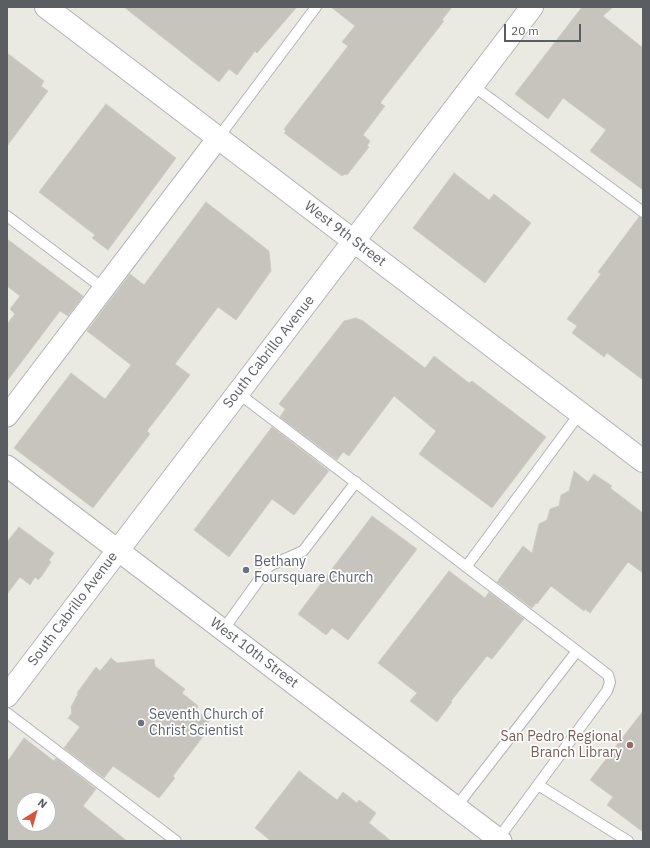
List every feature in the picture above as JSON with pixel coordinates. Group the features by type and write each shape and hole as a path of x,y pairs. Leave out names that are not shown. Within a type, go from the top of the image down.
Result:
{"street":[{"name":"West 9th Street","path":"46,7 643,461"},
{"name":"South Cabrillo Avenue","path":"7,696 532,7"},
{"path":"7,416 218,138"},
{"name":"West 10th Street","path":"7,466 500,840"}],"lane":[{"path":"218,138 316,7"},
{"path":"472,85 643,212"},
{"path":"7,216 104,289"},
{"path":"238,393 608,675 610,682 607,691 538,785 500,840"},
{"path":"466,566 580,413"},
{"path":"223,630 269,566 303,551 356,482"},
{"path":"456,807 578,651"},
{"path":"7,714 176,841"},
{"path":"538,785 628,841"}],"building":[{"path":"124,7 297,7 257,53 255,51 237,75 229,69 219,82"},
{"path":"331,7 452,7 442,20 444,21 380,103 385,106 363,135 370,141 367,146 369,147 347,175 345,174 342,176 284,133 286,131 284,129 348,46 342,42 355,26"},
{"path":"582,7 613,7 603,16 643,48 643,190 590,151 606,130 563,98 548,119 515,94"},
{"path":"7,53 44,81 41,86 48,91 7,146"},
{"path":"106,104 176,158 108,250 92,238 95,235 39,192"},
{"path":"454,173 489,200 494,194 531,223 485,283 413,228"},
{"path":"206,202 269,251 271,271 236,320 218,307 175,364 190,375 147,431 150,434 93,508 14,448 71,373 105,399 131,365 87,331 130,274 144,285"},
{"path":"639,217 643,218 643,380 607,353 604,357 572,333 577,326 567,319 601,274 598,272"},
{"path":"7,239 83,296 68,316 60,311 7,381 7,324 15,314 10,309 20,296 7,286"},
{"path":"356,318 363,321 425,368 434,356 469,383 472,381 546,437 492,508 419,454 436,431 394,396 349,456 343,452 337,460 280,417 285,409 279,404 344,321"},
{"path":"272,427 329,471 294,515 272,499 229,557 194,530"},
{"path":"574,471 588,482 594,474 612,486 610,488 643,513 643,573 628,562 590,613 585,609 584,611 551,586 532,608 497,582 523,546 532,553 539,524 547,520 550,509 559,506 561,495 569,491"},
{"path":"372,516 417,549 348,640 332,628 326,635 298,614"},
{"path":"19,527 54,553 49,560 51,562 38,580 35,577 30,585 20,577 7,594 7,542"},
{"path":"449,571 485,598 489,592 524,619 492,659 487,656 451,701 452,702 437,722 410,701 417,693 378,663"},
{"name":"Seventh Church of Christ Scientist","path":"111,658 117,663 154,659 155,666 185,689 182,693 198,706 196,710 210,720 205,726 208,730 173,776 175,778 159,798 113,766 104,778 64,748 80,727 68,718 72,713 71,707 78,694 77,693 96,667 100,671"},
{"name":"San Pedro Regional Branch Library","path":"643,711 643,832 607,805 613,797 590,780"},
{"path":"24,738 54,761 56,758 96,789 83,806 127,841 7,841 7,762"},
{"path":"299,771 337,800 343,792 357,803 359,800 376,813 369,823 391,841 271,841 255,828"}],"place":[{"name":"Bethany Foursquare Church","path":"246,570"},
{"name":"Seventh Church of Christ Scientist","path":"141,723"},
{"name":"San Pedro Regional Branch Library","path":"630,745"}]}
